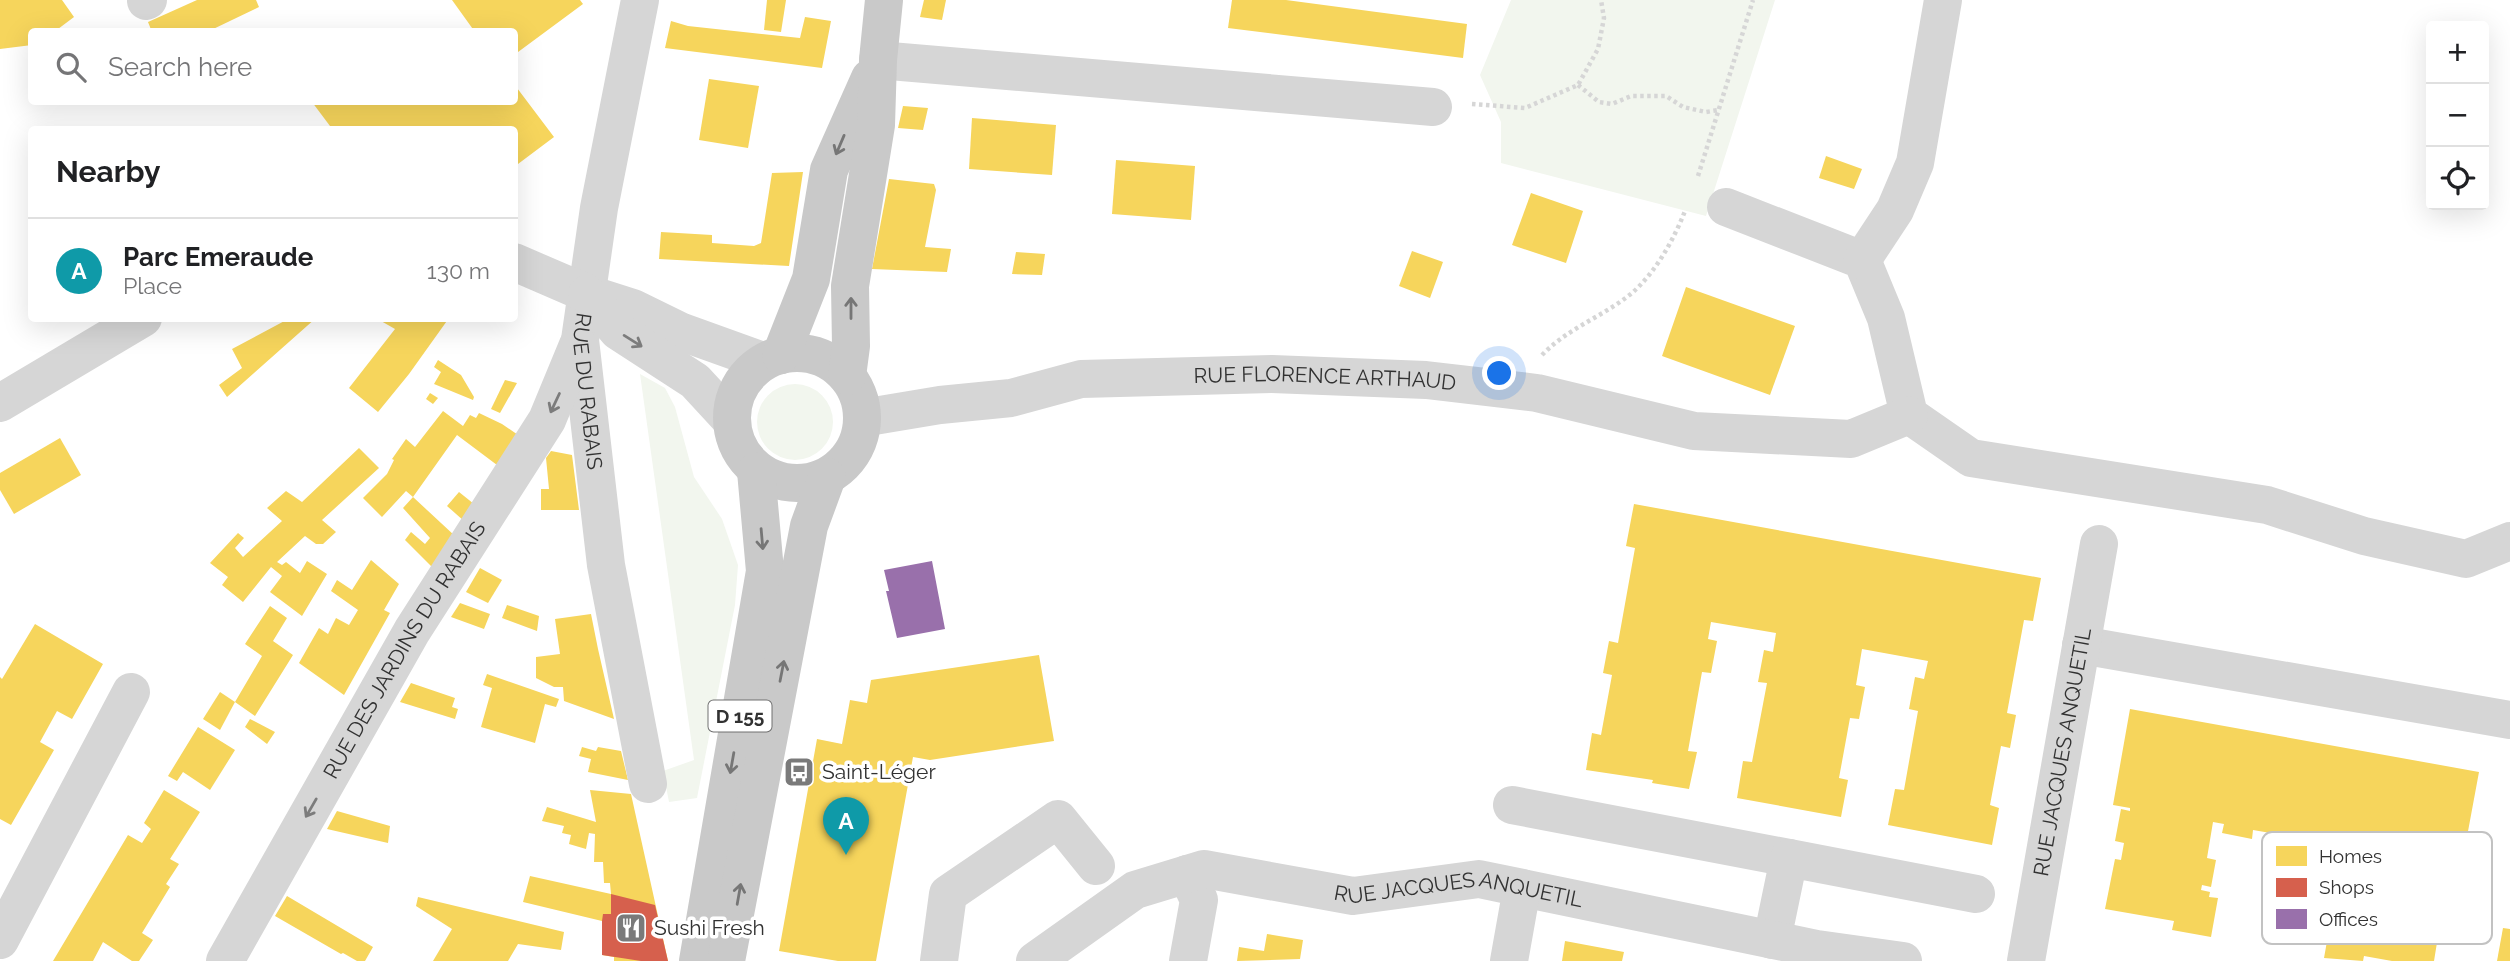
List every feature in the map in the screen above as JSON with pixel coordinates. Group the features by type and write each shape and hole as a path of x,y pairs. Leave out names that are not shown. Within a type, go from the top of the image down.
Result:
{"main road":[{"path":"847,376 851,346 850,286 876,125 878,60 884,0"},
{"path":"772,358 811,279 829,170 878,60"},
{"path":"805,353 829,361 847,376 859,395 862,418 859,441 846,462 827,477 803,484 778,481 756,471 738,448 730,420 734,397 746,376 772,358 805,353"},
{"name":"D 155","path":"698,961 765,571 756,471"},
{"name":"D 155","path":"726,961 809,526 827,477"}],"street":[{"name":"RUE DU RABAIS","path":"639,0 599,208 580,340 606,565 649,785"},
{"path":"1862,260 1895,210 1915,163 1943,0"},
{"path":"878,60 1433,107"},
{"path":"1726,207 1862,260 1886,318 1909,415 1971,458 2267,505 2364,536 2466,559 2510,541"},
{"path":"518,264 682,331 772,358"},
{"path":"586,293 618,331 695,381 730,420"},
{"path":"0,403 136,322"},
{"name":"RUE DES JARDINS DU RABAIS","path":"225,961 412,631 547,420 568,375 580,340"},
{"name":"RUE FLORENCE ARTHAUD","path":"862,418 940,405 1011,398 1081,379 1272,374 1426,380 1537,393 1694,430 1851,439 1909,415"},
{"name":"RUE JACQUES ANQUETIL","path":"2026,961 2099,544"},
{"path":"2081,645 2510,720"},
{"path":"0,940 131,692"},
{"path":"1512,805 1976,894"},
{"path":"939,961 948,894 1058,819 1096,866"},
{"path":"1772,940 1789,858"},
{"name":"RUE JACQUES ANQUETIL","path":"1035,961 1135,890 1204,869 1353,896 1479,879 1772,940 1816,955 1903,961"},
{"path":"1188,874 1199,900 1188,961"},
{"path":"1509,961 1522,887"}],"path":[{"path":"1471,104 1525,108 1578,85 1598,49 1604,18 1601,0"},
{"path":"1698,179 1753,0"},
{"path":"1578,85 1599,102 1612,104 1631,96 1666,96 1683,107 1706,112 1718,110"},
{"path":"1537,393 1534,363 1555,341 1632,292 1662,257 1686,209"}],"shaded area":[{"path":"1511,0 1775,0 1706,216 1501,163 1501,122 1480,75"},
{"path":"640,374 665,388 675,407 694,477 722,519 738,565 735,605 697,798 669,802 663,771 694,760"},
{"path":"788,384 802,384 816,390 827,401 833,422 830,437 822,449 802,460 788,460 774,454 763,443 757,429 757,415 763,401 774,390"}],"building: Homes":[{"path":"0,0 62,0 74,17 59,28 28,28 28,46 0,49"},
{"path":"197,0 256,0 259,7 215,28 150,28 148,22"},
{"path":"452,0 580,0 583,4 518,52 518,28 472,28"},
{"path":"767,0 786,0 781,32 764,30"},
{"path":"924,0 946,0 942,20 920,17"},
{"path":"1232,0 1286,0 1467,24 1463,58 1228,28"},
{"path":"805,17 831,21 822,68 665,48 671,21 688,26 800,38"},
{"path":"709,79 759,86 748,148 699,140"},
{"path":"518,89 554,137 518,164 518,126 330,126 314,105 518,105"},
{"path":"903,106 928,108 923,130 898,128"},
{"path":"972,118 1056,125 1052,175 969,169"},
{"path":"1826,156 1862,169 1854,189 1819,178"},
{"path":"1116,160 1195,166 1191,220 1112,214"},
{"path":"803,172 789,266 659,259 661,232 712,235 712,243 754,246 761,243 772,173"},
{"path":"889,179 934,184 936,190 925,247 951,249 947,272 872,269"},
{"path":"1531,193 1583,211 1566,263 1512,245"},
{"path":"1412,251 1443,262 1430,298 1399,286"},
{"path":"1016,252 1045,254 1042,275 1012,274"},
{"path":"1686,287 1795,326 1770,395 1662,356"},
{"path":"283,322 311,322 227,397 219,385 242,368 232,349"},
{"path":"383,322 446,322 378,412 349,388 395,329"},
{"path":"438,360 461,375 474,397 473,400 434,384 441,372 434,367"},
{"path":"505,380 517,383 500,413 491,409"},
{"path":"430,393 438,398 433,404 426,399"},
{"path":"443,411 463,426 470,415 476,418 479,413 521,437 497,465 457,435 413,497 406,491 382,517 363,498 387,474 394,460 392,459 406,439 415,447"},
{"path":"60,438 81,475 14,514 0,490 0,473"},
{"path":"359,448 379,468 322,520 336,532 323,544 316,544 305,536 277,562 282,565 286,562 300,573 307,561 327,574 302,616 270,592 282,576 271,567 243,602 222,585 228,577 210,563 238,533 244,538 235,548 243,557 282,521 267,508 286,491 302,502"},
{"path":"551,451 572,455 579,510 541,510 541,489 549,489 546,458"},
{"path":"459,492 474,504 464,521 447,506"},
{"path":"413,497 455,536 435,570 405,540 411,532 425,544 430,538 403,508"},
{"path":"1634,504 2041,578 2033,621 2024,620 2007,713 2016,715 2010,748 2001,746 1990,805 1999,808 1992,845 1888,825 1895,789 1904,790 1918,711 1909,709 1915,677 1924,679 1928,661 1862,649 1856,685 1865,687 1859,719 1850,718 1839,778 1848,780 1841,817 1737,798 1743,761 1752,762 1767,683 1758,682 1764,650 1773,652 1776,633 1711,622 1708,639 1717,641 1711,673 1702,672 1688,751 1697,752 1689,789 1652,783 1653,780 1586,770 1592,733 1601,735 1612,675 1603,673 1609,641 1618,643 1635,548 1626,546"},
{"path":"371,560 399,584 384,610 390,613 344,695 299,663 319,628 328,634 336,618 349,625 358,610 331,591 337,580 352,590"},
{"path":"480,568 502,580 488,603 466,592"},
{"path":"460,603 490,614 484,629 451,617"},
{"path":"507,605 539,616 537,631 502,618"},
{"path":"270,606 287,618 273,641 293,655 255,716 235,702 262,656 245,644"},
{"path":"591,614 614,719 564,701 563,687 554,687 536,678 536,657 560,654 555,619"},
{"path":"35,624 103,664 72,719 57,711 40,742 54,750 11,825 0,819 0,677 2,679"},
{"path":"1039,655 1054,741 930,760 913,757 876,961 838,961 779,951 817,739 842,744 850,700 867,703 871,680"},
{"path":"487,674 559,699 556,707 545,704 535,743 481,727 492,688 483,685"},
{"path":"411,683 455,698 452,707 458,709 455,719 400,702"},
{"path":"220,692 235,702 220,730 203,719"},
{"path":"2130,709 2479,772 2468,832 2253,830 2252,839 2222,833 2224,824 2213,822 2207,858 2216,860 2211,887 2202,885 2201,890 2210,892 2209,897 2218,898 2211,937 2172,930 2174,921 2105,909 2115,859 2121,860 2124,843 2115,841 2121,809 2130,811 2130,808 2113,805"},
{"path":"250,719 275,732 267,744 245,727"},
{"path":"198,727 235,750 210,790 183,772 177,781 168,776"},
{"path":"582,747 596,751 598,747 621,751 628,780 588,772 591,759 579,756"},
{"path":"164,790 200,812 170,859 179,864 166,884 170,887 142,933 153,940 139,961 132,961 103,942 93,961 53,961 128,835 142,843 151,829 144,823"},
{"path":"590,790 631,794 668,961 614,961 614,957 602,955 602,921 523,902 530,876 611,894 610,883 604,883 603,862 594,862 595,834 589,833 586,849 569,844 571,835 562,833 564,826 542,821 547,807 596,822"},
{"path":"337,811 390,826 388,843 327,829"},
{"path":"287,896 373,947 365,961 357,961 341,954 275,916"},
{"path":"418,897 564,932 561,950 518,944 508,961 433,961 452,929 416,906"},
{"path":"2503,928 2510,929 2510,961 2497,961"},
{"path":"1267,934 1303,940 1300,959 1237,961 1239,947 1264,951"},
{"path":"1565,941 1624,952 1622,961 1562,961"},
{"path":"2327,944 2437,944 2434,961 2392,961 2364,956 2363,961 2324,958"}],"building: Shops":[{"name":"Sushi Fresh","path":"611,894 655,905 668,961 641,961 602,955 603,914 611,914"}],"building: Offices":[{"path":"932,561 945,629 897,638 884,570"}],"place":[{"name":"Saint-Léger","path":"799,772"},
{"name":"Parc Emeraude","path":"846,855"},
{"name":"Sushi Fresh","path":"631,928"}]}
